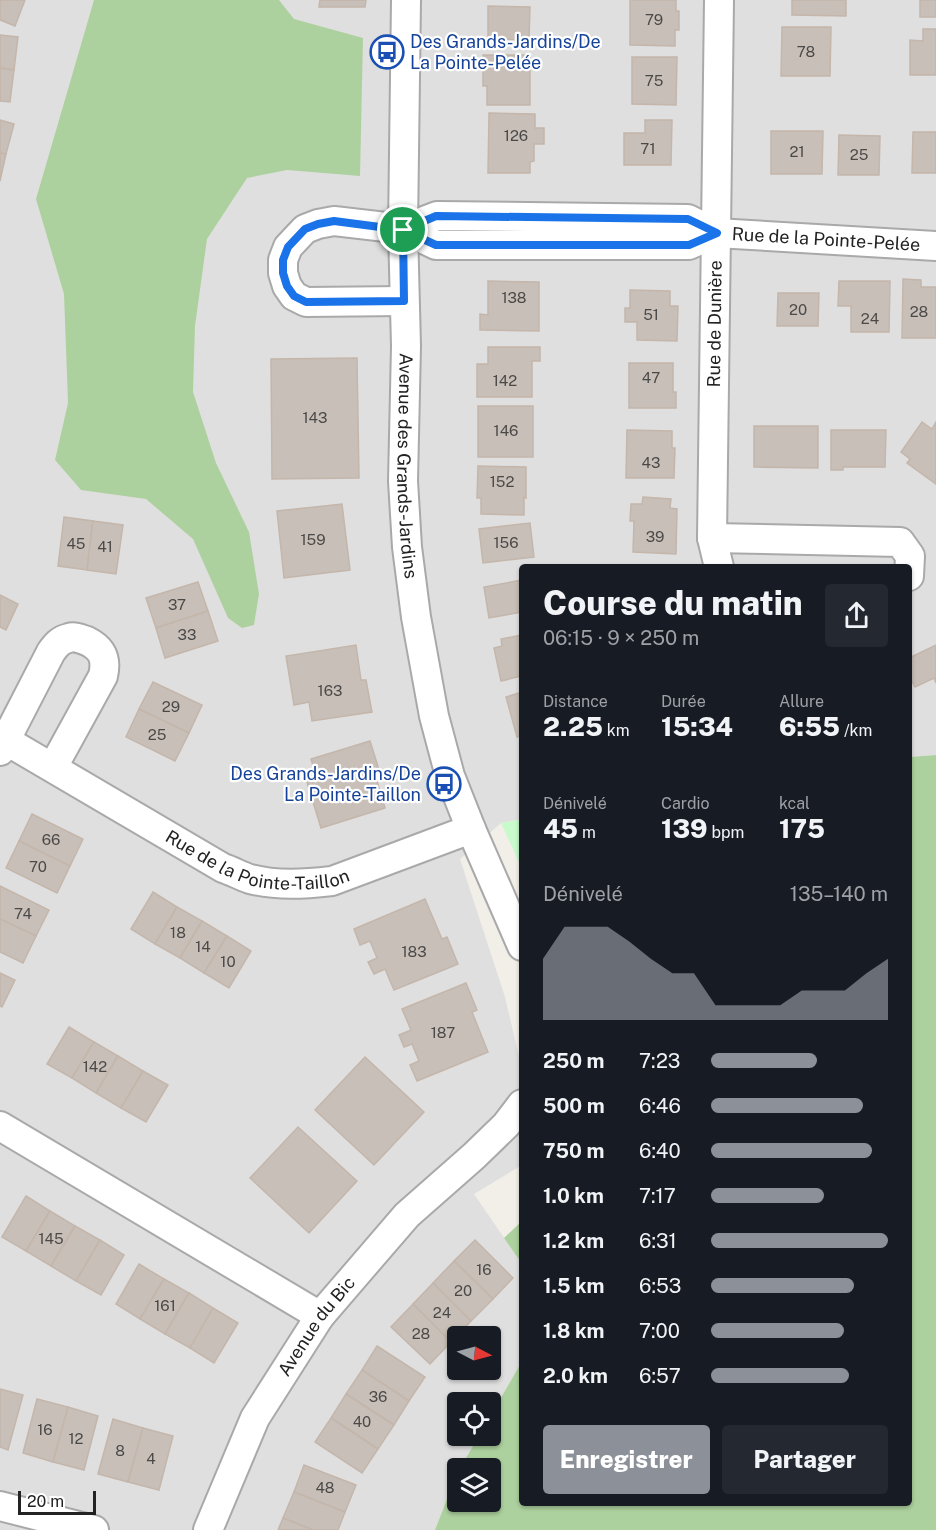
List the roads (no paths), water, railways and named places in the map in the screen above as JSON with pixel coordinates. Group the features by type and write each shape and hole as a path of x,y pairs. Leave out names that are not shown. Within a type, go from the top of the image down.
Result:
{"street":[{"name":"Avenue des Grands-Jardins","path":"406,0 403,230 406,346 403,481 407,547 416,616 434,716 450,776 471,829 516,923"},
{"name":"Rue de Dunière","path":"718,564 712,538 719,0"},
{"name":"Rue de la Pointe-Pelée","path":"404,301 306,302 294,296 287,286 283,273 283,260 288,247 305,229 334,221 403,230 436,245 689,245 717,233 936,246"},
{"path":"712,538 900,542 910,556 910,564"},
{"name":"Rue de la Pointe-Taillon","path":"53,767 102,676 105,664 102,652 75,637 57,643 2,745 53,767 223,868 251,879 279,884 332,881 471,829"},
{"name":"Avenue du Bic","path":"208,1530 255,1418 320,1316 408,1215 474,1156 506,1125 519,1108"},
{"path":"0,1126 320,1316"},
{"name":"Avenue du Bic","path":"474,1156 507,1141 519,1139"},
{"path":"0,1506 94,1530"}],"place":[{"name":"Des Grands-Jardins/De La Pointe-Pelée","path":"387,52"},
{"name":"Des Grands-Jardins/De La Pointe-Taillon","path":"444,784"}]}
